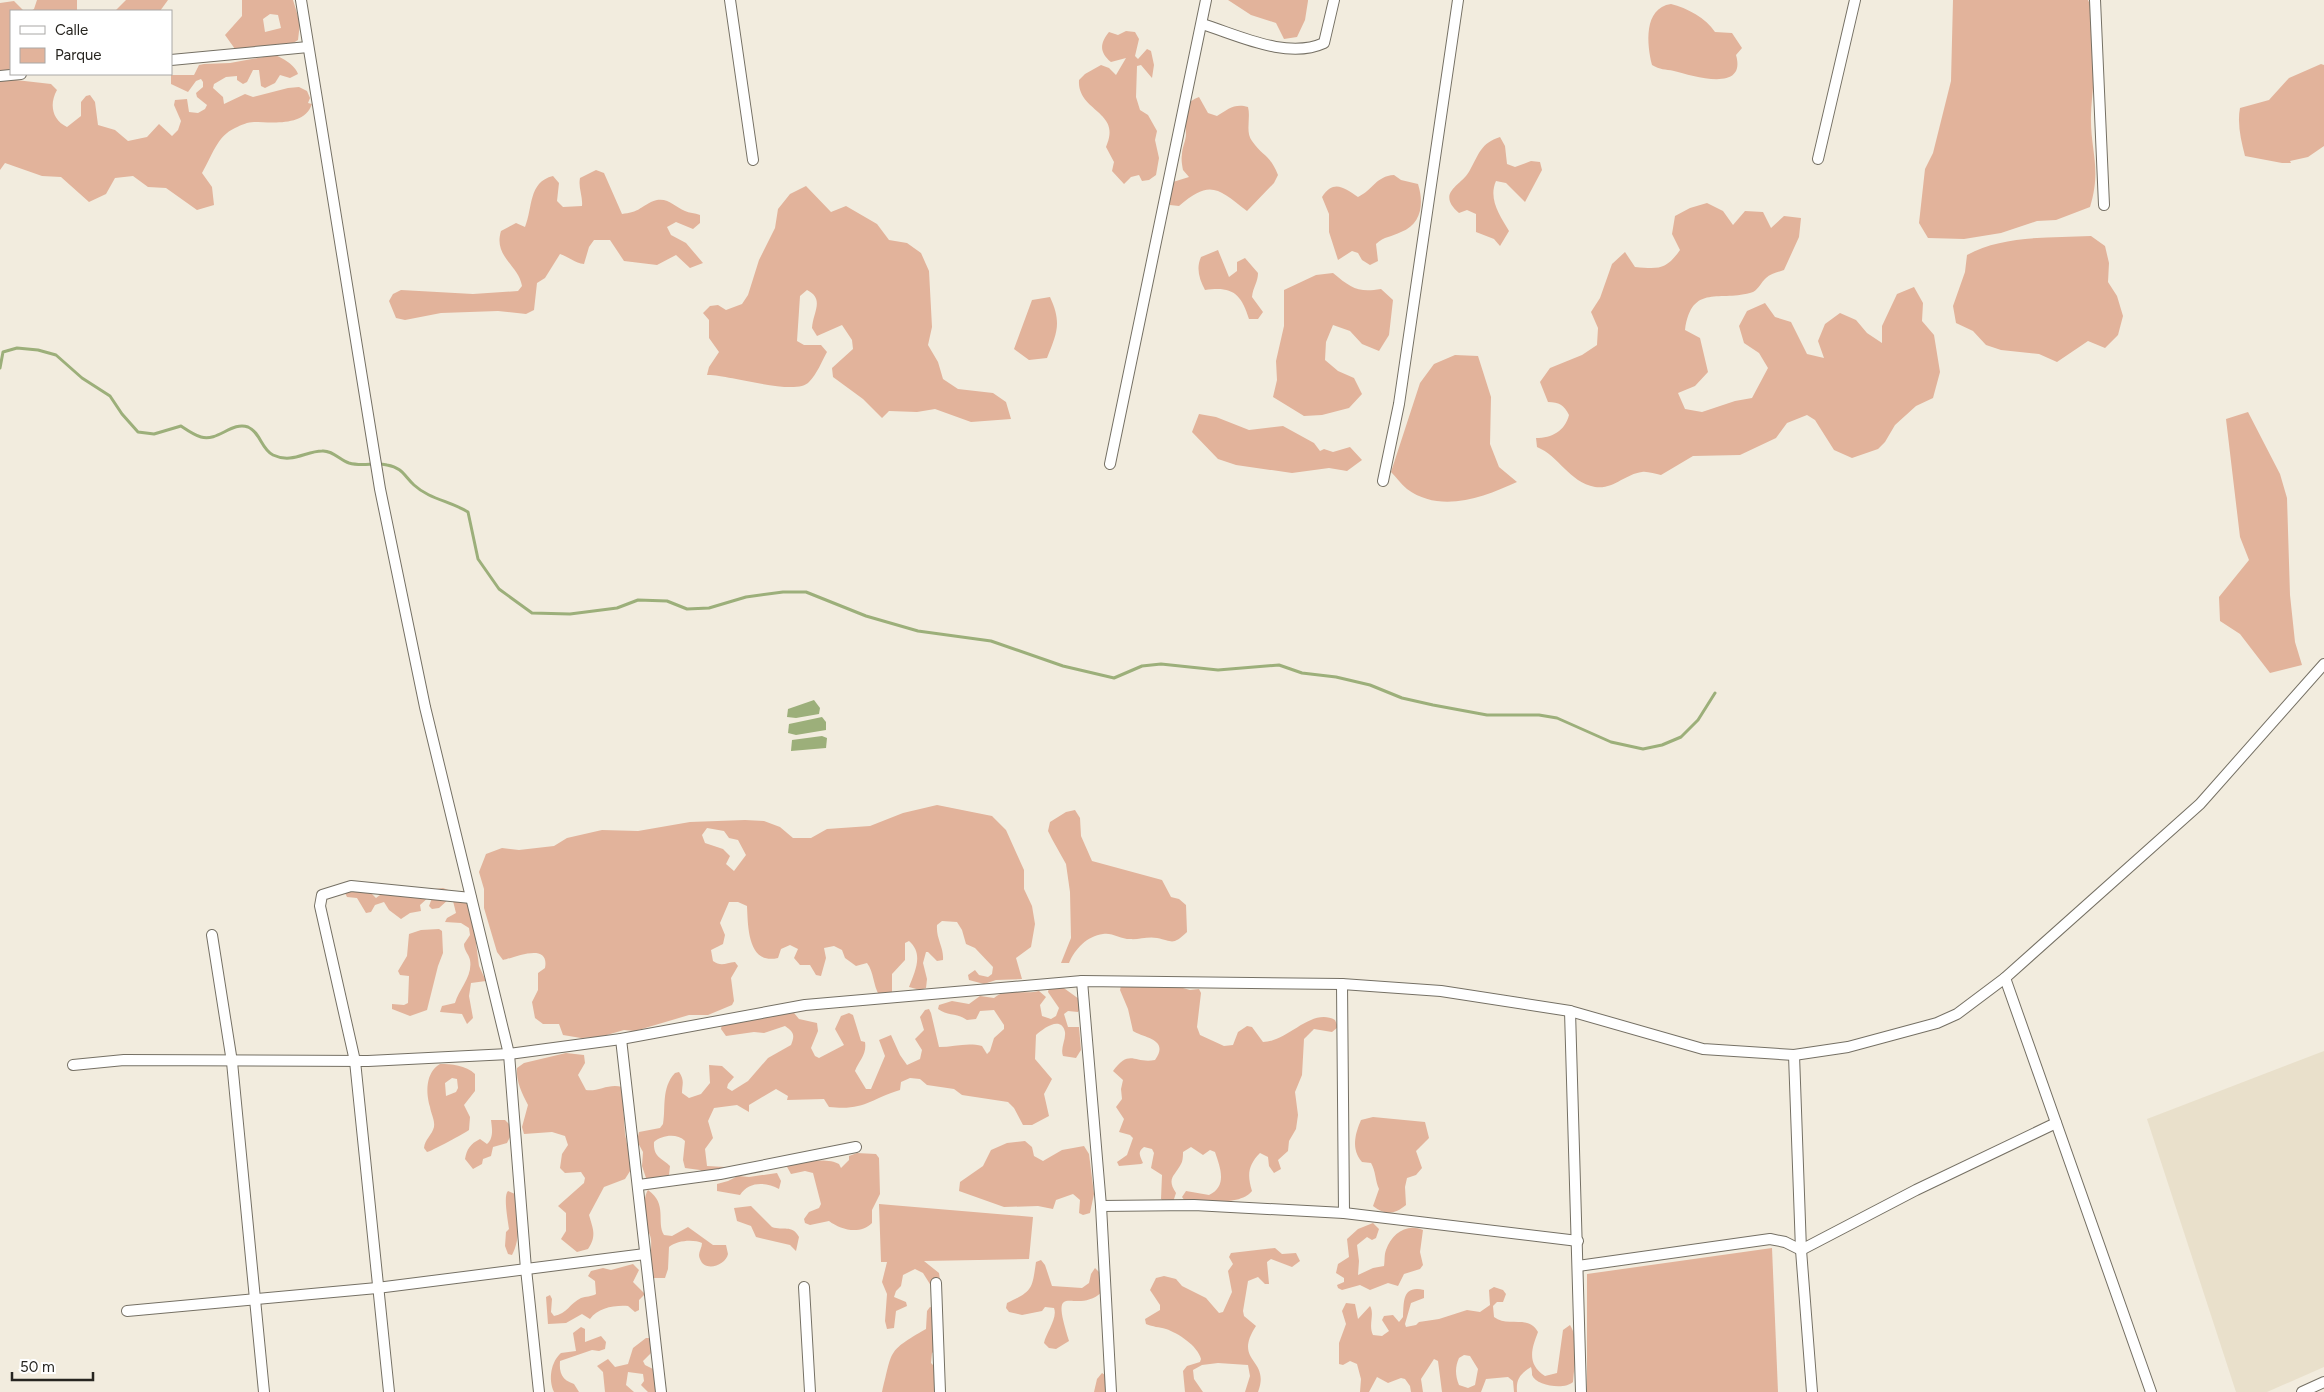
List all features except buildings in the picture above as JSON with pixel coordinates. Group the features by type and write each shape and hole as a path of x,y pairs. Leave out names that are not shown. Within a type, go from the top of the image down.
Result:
{"street":[{"path":"301,0 380,489 425,707 510,1054 526,1269 538,1392"},
{"path":"730,0 753,160"},
{"path":"1110,464 1206,0"},
{"path":"1202,24 1269,45 1312,49 1324,44 1334,0"},
{"path":"1384,481 1399,404 1458,0"},
{"path":"1818,159 1855,0"},
{"path":"2094,0 2104,204"},
{"path":"172,60 308,47"},
{"path":"73,1065 124,1060 355,1062 510,1054 621,1039 805,1005 1082,981 1342,984 1441,990 1570,1011 1703,1049 1794,1055 1848,1046 1937,1024 1957,1014 2005,978 2200,804 2324,664"},
{"path":"389,1392 355,1062 320,906 322,895 351,886 471,898"},
{"path":"212,935 232,1062 264,1392"},
{"path":"2005,978 2151,1392"},
{"path":"1082,981 1101,1206 1111,1392"},
{"path":"1342,984 1344,1213"},
{"path":"1570,1011 1581,1392"},
{"path":"621,1039 639,1185 660,1392"},
{"path":"1794,1055 1801,1250 1812,1392"},
{"path":"1801,1250 1916,1190 2056,1124"},
{"path":"639,1185 720,1174 856,1146"},
{"path":"1101,1206 1194,1205 1344,1213 1578,1240"},
{"path":"1578,1266 1770,1239 1785,1242 1801,1250"},
{"path":"127,1311 377,1288 645,1254"},
{"path":"936,1283 940,1392"},
{"path":"804,1286 810,1392"},
{"path":"2302,1392 2324,1382"}],"shaded area":[{"path":"814,700 820,708 819,714 796,718 787,717 788,709"},
{"path":"822,717 826,722 826,730 796,735 788,733 789,724"},
{"path":"822,736 827,738 826,748 791,751 792,740"},
{"path":"2324,1051 2324,1367 2267,1392 2236,1392 2147,1119"}],"green space":[{"path":"37,0 77,0 77,10 32,10"},
{"path":"126,0 168,0 161,10 116,10"},
{"path":"242,0 293,0 300,23 298,40 290,45 235,49 225,35 242,16","holes":["270,14 278,15 281,28 265,32 263,19"]},
{"path":"1228,0 1308,1 1305,20 1297,37 1284,39 1276,23 1251,15"},
{"path":"1953,0 2088,0 2095,25 2096,40 2091,115 2095,181 2090,207 2056,220 2037,221 2001,233 1964,239 1928,238 1919,223 1925,169 1933,153 1951,81"},
{"path":"14,1 23,10 10,10 10,70 0,72 0,3"},
{"path":"1671,4 1696,14 1707,22 1715,32 1732,33 1742,48 1736,55 1737,67 1734,74 1726,78 1705,78 1660,69 1652,65 1648,38 1651,20 1662,7"},
{"path":"1126,31 1135,32 1139,39 1135,56 1138,59 1147,49 1151,51 1154,65 1152,78 1141,65 1137,66 1136,97 1140,110 1148,115 1157,131 1155,140 1159,158 1156,175 1149,180 1142,181 1139,175 1131,177 1124,184 1112,171 1114,162 1106,147 1110,135 1109,126 1104,118 1085,99 1080,91 1079,80 1085,74 1101,65 1109,68 1116,75 1126,58 1111,62 1104,55 1102,47 1109,32 1118,35"},
{"path":"274,55 288,62 295,68 298,74 290,78 280,75 275,83 265,88 261,86 259,70 253,70 247,82 243,84 237,80 237,76 226,77 214,84 213,88 223,97 224,104 245,94 253,97 299,87 307,91 310,98 308,103 312,104 302,117 295,120 249,123 235,128 219,141 202,173 212,187 214,205 197,210 166,188 148,187 133,176 115,178 106,194 89,202 61,177 42,176 5,163 0,170 0,82 7,79 51,84 57,90 53,101 53,111 58,120 67,127 81,116 81,102 86,96 90,95 95,102 98,125 115,130 128,141 147,137 159,124 172,136 178,130 181,121 174,105 175,100 187,99 189,112 198,113 205,109 207,105 197,97 196,93 203,87 201,79 196,81 188,92 171,84 171,75 194,75 199,65 204,64 230,63"},
{"path":"2321,64 2324,65 2324,146 2308,157 2290,161 2291,163 2245,156 2239,126 2240,108 2269,100 2289,78"},
{"path":"1199,97 1208,113 1217,116 1235,106 1248,107 1250,137 1272,163 1278,175 1274,183 1247,211 1221,192 1214,190 1199,192 1179,206 1170,205 1166,196 1173,182 1189,177 1183,170 1182,162 1182,151 1186,134 1185,112 1188,104"},
{"path":"1500,137 1505,146 1507,164 1515,167 1531,161 1540,162 1542,170 1525,202 1506,183 1496,181 1493,194 1494,201 1509,231 1500,246 1494,239 1476,232 1476,214 1467,210 1459,213 1449,200 1452,190 1466,176 1481,150 1489,142"},
{"path":"596,170 604,173 622,214 635,211 651,202 662,200 670,202 687,212 700,215 700,223 693,229 676,222 667,227 671,235 686,243 703,263 690,268 676,255 657,265 624,261 610,240 594,240 589,247 584,264 560,254 545,278 537,283 534,310 526,314 498,311 441,313 405,320 396,318 389,301 393,294 401,290 473,294 518,291 522,286 520,279 500,248 501,231 516,223 525,227 535,190 545,179 553,176 559,183 557,201 563,207 582,206 580,178"},
{"path":"1394,175 1401,180 1418,184 1421,205 1417,218 1408,228 1398,234 1382,239 1376,244 1378,261 1370,265 1362,260 1358,253 1352,251 1338,260 1329,232 1329,214 1322,197 1331,188 1339,187 1358,197 1383,178"},
{"path":"806,186 831,212 846,206 877,224 889,240 907,243 921,253 929,271 932,327 928,345 938,362 943,379 958,389 993,393 1006,402 1011,419 971,422 935,409 917,412 889,411 882,418 863,399 833,377 832,368 853,349 852,340 842,325 817,336 812,328 817,306 816,297 807,290 800,296 797,341 804,345 821,345 827,352 809,382 802,386 791,387 707,375 709,367 719,352 709,338 709,320 703,313 710,306 718,305 726,310 742,304 748,295 759,260 775,228 778,209 790,194"},
{"path":"1707,203 1723,211 1733,225 1745,211 1763,212 1771,228 1784,216 1801,218 1799,237 1784,270 1768,277 1755,291 1741,295 1709,297 1694,305 1685,330 1700,338 1708,372 1695,386 1678,393 1685,409 1702,412 1735,401 1752,398 1768,368 1759,353 1744,343 1739,326 1747,311 1765,303 1775,317 1791,322 1807,354 1824,358 1818,341 1825,324 1840,313 1856,320 1867,333 1882,343 1882,326 1897,294 1914,287 1923,303 1922,321 1934,335 1940,372 1933,398 1916,406 1895,425 1885,442 1878,449 1852,458 1834,450 1815,420 1807,415 1787,423 1776,438 1740,455 1693,456 1661,475 1642,472 1608,486 1595,487 1586,484 1571,475 1552,456 1537,447 1536,438 1547,437 1557,432 1567,421 1569,415 1561,405 1548,402 1540,382 1550,368 1582,355 1597,345 1598,328 1591,312 1600,298 1612,264 1625,252 1635,267 1656,268 1666,265 1680,250 1672,234 1675,216 1690,208"},
{"path":"2091,236 2105,246 2109,263 2108,282 2117,296 2123,316 2118,335 2105,348 2088,341 2057,362 2039,354 2001,350 1986,345 1973,331 1956,323 1953,306 1965,272 1967,255 1996,244 2011,241"},
{"path":"1218,250 1229,277 1237,271 1237,262 1245,258 1258,273 1252,297 1263,312 1258,319 1249,319 1243,303 1234,293 1222,289 1205,290 1199,274 1199,261 1201,257"},
{"path":"1333,273 1360,290 1381,289 1393,300 1389,335 1379,351 1362,344 1350,331 1333,325 1326,342 1325,360 1338,371 1354,378 1362,394 1349,408 1322,415 1304,416 1273,397 1277,380 1276,361 1284,326 1284,290 1316,275"},
{"path":"1050,297 1056,314 1056,335 1047,358 1029,360 1014,349 1032,300"},
{"path":"1455,355 1478,356 1491,397 1490,444 1499,467 1517,482 1477,497 1448,502 1434,501 1407,489 1391,472 1420,383 1434,364"},
{"path":"2248,412 2280,474 2287,498 2290,595 2295,642 2302,665 2270,673 2240,634 2220,621 2219,597 2249,560 2240,537 2226,419"},
{"path":"1199,414 1216,417 1249,430 1283,426 1314,443 1320,451 1324,449 1333,452 1350,447 1362,460 1347,471 1329,468 1292,473 1236,465 1218,459 1192,432"},
{"path":"937,805 992,816 1006,830 1024,870 1024,889 1032,906 1035,924 1031,947 1016,958 1022,979 996,980 984,984 969,980 968,975 975,970 979,975 988,977 992,974 993,967 975,948 966,944 962,930 957,922 942,921 937,925 937,930 943,960 937,961 926,952 923,963 927,979 926,988 920,990 909,987 916,969 917,957 914,946 909,941 905,943 905,960 892,974 892,993 879,995 867,963 856,966 845,958 842,950 834,946 824,948 826,958 821,976 816,975 810,965 800,965 794,958 798,949 790,945 781,949 778,958 768,959 761,956 755,950 749,934 747,906 738,902 729,902 720,923 725,935 723,944 711,950 713,961 716,963 735,962 738,966 731,978 734,1001 732,1005 708,1015 689,1015 635,1031 624,1030 600,1037 581,1038 563,1035 559,1024 543,1024 535,1018 532,1002 538,990 538,973 545,968 545,960 542,955 530,953 503,960 497,952 484,908 484,889 479,872 486,854 502,848 519,850 554,846 567,838 602,830 638,831 690,822 745,820 764,821 780,827 793,838 811,838 827,829 870,826 903,813","holes":["707,828 724,831 729,838 738,840 746,855 734,871 726,864 730,856 723,849 705,843 702,835"]},
{"path":"1075,810 1080,818 1081,836 1092,861 1162,880 1171,897 1179,899 1186,905 1187,932 1175,941 1154,938 1127,939 1109,934 1097,935 1082,944 1069,963 1061,963 1071,938 1070,892 1066,864 1048,831 1050,822 1066,812"},
{"path":"405,886 418,891 443,888 451,891 464,891 474,927 479,966 486,981 471,983 469,996 473,1018 467,1024 462,1014 440,1012 442,1006 455,1003 468,977 470,966 464,944 470,935 469,928 461,923 445,922 447,918 456,913 453,901 449,899 439,908 432,909 429,906 432,898 430,896 420,905 421,911 410,913 401,919 389,910 384,902 375,905 371,912 366,913 357,898 347,897 343,889 370,892 376,898 384,892"},
{"path":"439,929 442,931 443,953 427,1010 410,1016 392,1009 392,1004 404,1005 408,1003 409,976 400,975 398,971 407,956 409,934 421,930"},
{"path":"1180,981 1183,988 1190,990 1199,989 1201,993 1197,1027 1200,1035 1224,1046 1233,1045 1238,1032 1247,1026 1252,1027 1263,1042 1281,1037 1308,1021 1317,1018 1326,1017 1335,1020 1338,1027 1332,1032 1314,1029 1304,1039 1302,1075 1295,1092 1298,1115 1296,1129 1289,1141 1288,1151 1278,1160 1281,1169 1274,1173 1269,1166 1268,1157 1260,1153 1250,1170 1249,1180 1252,1191 1247,1196 1239,1199 1221,1202 1202,1202 1185,1201 1182,1197 1186,1191 1209,1195 1219,1187 1221,1181 1220,1170 1215,1152 1210,1150 1203,1155 1191,1147 1183,1152 1182,1163 1172,1177 1173,1188 1176,1193 1173,1202 1165,1203 1161,1199 1162,1175 1151,1168 1154,1153 1152,1149 1144,1147 1140,1151 1143,1163 1141,1164 1119,1166 1117,1162 1127,1155 1133,1138 1130,1135 1119,1132 1124,1119 1116,1107 1122,1099 1121,1089 1123,1080 1113,1071 1128,1058 1148,1061 1155,1060 1159,1053 1158,1043 1133,1031 1128,1009 1120,990 1121,986 1155,985 1166,987"},
{"path":"1061,986 1079,999 1080,1008 1078,1012 1068,1011 1064,1014 1068,1027 1079,1027 1081,1050 1076,1058 1063,1056 1065,1032 1060,1024 1052,1025 1036,1035 1035,1059 1052,1079 1044,1094 1049,1116 1032,1125 1023,1125 1014,1108 1008,1102 962,1095 954,1089 927,1085 920,1079 910,1078 901,1082 900,1090 859,1106 841,1108 829,1107 824,1099 787,1100 788,1096 776,1089 749,1105 749,1112 737,1105 714,1108 708,1121 713,1138 705,1149 707,1166 725,1167 728,1171 723,1179 714,1181 700,1170 685,1168 683,1160 685,1141 674,1136 661,1138 654,1142 657,1155 670,1166 669,1175 660,1178 646,1178 642,1166 643,1152 637,1141 639,1132 660,1128 663,1124 666,1092 675,1073 679,1072 681,1075 683,1082 682,1093 689,1098 701,1094 710,1083 709,1065 722,1066 734,1077 727,1088 732,1091 748,1081 768,1058 791,1045 793,1039 792,1032 785,1026 764,1033 754,1032 726,1036 721,1029 722,1024 744,1019 794,1013 799,1019 817,1023 818,1031 811,1048 815,1056 819,1058 844,1045 835,1029 841,1016 849,1013 853,1015 861,1041 865,1042 864,1054 855,1071 866,1089 871,1089 885,1056 879,1040 891,1035 907,1065 920,1059 922,1050 915,1039 924,1030 920,1017 925,1010 929,1009 931,1013 939,1047 976,1045 982,1046 987,1054 990,1051 994,1038 1004,1029 1004,1025 994,1010 980,1011 976,1019 967,1020 938,1009 939,1005 952,1001 969,1004 980,996 994,998 1010,992 1039,991 1046,997 1040,1005 1042,1016 1051,1019 1056,1016 1059,1008 1048,992 1049,988"},
{"path":"566,1053 584,1055 585,1063 578,1075 586,1090 613,1086 622,1087 625,1134 632,1168 625,1179 604,1187 589,1215 592,1224 593,1240 588,1249 577,1252 561,1239 566,1231 566,1213 558,1206 584,1183 585,1178 581,1172 565,1173 560,1168 562,1154 568,1145 565,1136 552,1132 524,1134 522,1127 528,1105 517,1078 517,1068 524,1063"},
{"path":"440,1064 449,1064 471,1071 475,1074 475,1091 464,1105 470,1117 469,1130 427,1152 424,1148 434,1124 427,1090 429,1078","holes":["452,1078 457,1079 458,1088 456,1092 446,1096 445,1083"]},
{"path":"1373,1117 1425,1122 1429,1138 1416,1151 1422,1168 1416,1175 1407,1178 1405,1187 1406,1205 1390,1213 1373,1206 1379,1189 1374,1170 1371,1163 1362,1162 1355,1147 1357,1131 1361,1120"},
{"path":"491,1120 505,1120 511,1126 511,1135 507,1143 493,1147 491,1156 483,1159 482,1164 473,1169 465,1159 467,1152 471,1145 480,1139 487,1144 489,1142 492,1133"},
{"path":"1025,1141 1032,1147 1034,1156 1043,1161 1062,1150 1084,1146 1089,1154 1094,1194 1090,1213 1083,1215 1079,1213 1080,1200 1073,1194 1056,1200 1053,1209 1038,1206 1004,1207 959,1191 960,1182 983,1166 991,1150 1007,1143"},
{"path":"857,1153 876,1154 879,1158 880,1194 872,1210 872,1223 862,1229 850,1230 839,1227 829,1221 810,1225 805,1223 804,1219 809,1212 819,1208 821,1204 813,1173 805,1171 791,1174 786,1165 821,1160 839,1164 841,1168 849,1160 849,1156"},
{"path":"777,1173 781,1181 779,1189 769,1185 758,1184 748,1187 740,1195 717,1191 717,1184 738,1176 749,1177"},
{"path":"648,1190 658,1201 664,1235 672,1236 688,1227 713,1245 726,1245 728,1254 726,1258 715,1266 706,1266 699,1257 702,1243 695,1241 681,1242 669,1247 668,1269 665,1278 654,1278 651,1264 651,1238 645,1217 646,1193"},
{"path":"508,1191 515,1194 518,1218 517,1241 512,1255 508,1254 505,1246 506,1232 509,1229 506,1203"},
{"path":"879,1204 1033,1217 1029,1259 924,1261 939,1273 941,1286 933,1289 923,1273 915,1269 903,1275 901,1286 896,1291 894,1297 906,1302 907,1306 896,1311 894,1328 887,1329 885,1321 887,1294 882,1282 887,1262 881,1262"},
{"path":"751,1206 772,1227 790,1229 796,1233 799,1237 796,1251 790,1245 756,1237 751,1226 737,1221 734,1208"},
{"path":"1373,1223 1379,1229 1376,1238 1372,1240 1367,1237 1357,1245 1358,1275 1373,1268 1384,1266 1385,1252 1392,1239 1400,1231 1411,1228 1423,1230 1420,1252 1423,1265 1420,1269 1404,1274 1398,1286 1388,1283 1370,1290 1360,1285 1342,1290 1338,1288 1337,1285 1344,1282 1344,1278 1336,1273 1338,1264 1349,1257 1347,1239 1358,1229"},
{"path":"1275,1248 1282,1254 1296,1253 1300,1261 1292,1267 1271,1259 1267,1262 1269,1284 1265,1284 1258,1277 1248,1281 1243,1311 1244,1316 1256,1326 1248,1347 1260,1373 1261,1381 1258,1392 1245,1392 1250,1376 1248,1365 1218,1363 1202,1365 1193,1370 1194,1379 1203,1392 1185,1392 1183,1371 1187,1366 1200,1362 1201,1359 1196,1349 1182,1337 1166,1329 1146,1324 1145,1319 1160,1310 1160,1305 1150,1290 1156,1278 1164,1276 1176,1279 1182,1286 1206,1298 1219,1313 1223,1312 1232,1292 1228,1271 1233,1264 1229,1257 1231,1253"},
{"path":"1772,1248 1778,1392 1587,1392 1587,1274"},
{"path":"1041,1260 1045,1265 1052,1286 1082,1288 1089,1283 1095,1268 1101,1274 1102,1292 1092,1299 1063,1303 1063,1321 1069,1341 1056,1349 1049,1348 1044,1343 1053,1321 1054,1308 1045,1307 1042,1311 1022,1315 1009,1312 1006,1308 1007,1303 1027,1292 1030,1288 1036,1262"},
{"path":"633,1264 639,1270 633,1282 645,1294 639,1300 639,1310 635,1312 628,1306 617,1306 597,1312 590,1319 582,1314 566,1323 548,1324 546,1297 550,1295 552,1299 551,1312 554,1316 558,1315 581,1298 596,1294 595,1281 588,1276 591,1271 603,1268 611,1270"},
{"path":"1494,1287 1503,1290 1506,1294 1503,1302 1497,1302 1493,1306 1494,1317 1505,1321 1529,1324 1538,1332 1532,1356 1535,1367 1545,1376 1557,1373 1563,1330 1570,1325 1576,1346 1573,1382 1564,1386 1551,1386 1539,1382 1532,1375 1531,1367 1520,1377 1517,1384 1517,1392 1514,1392 1513,1381 1508,1377 1486,1379 1481,1392 1442,1392 1438,1361 1434,1359 1421,1379 1423,1392 1411,1392 1410,1386 1405,1379 1401,1378 1388,1383 1377,1377 1369,1392 1360,1392 1361,1379 1357,1364 1350,1361 1343,1365 1339,1364 1339,1343 1346,1324 1342,1311 1346,1303 1355,1304 1358,1319 1370,1306 1373,1335 1382,1336 1389,1331 1382,1320 1384,1316 1393,1315 1399,1322 1403,1317 1406,1296 1412,1290 1424,1290 1424,1298 1411,1303 1405,1324 1406,1327 1467,1310 1480,1312 1490,1305 1489,1290","holes":["1464,1355 1470,1356 1478,1369 1475,1385 1468,1388 1459,1385 1456,1368 1459,1358"]},
{"path":"930,1307 935,1308 942,1320 942,1344 932,1353 931,1363 934,1366 941,1392 882,1392 893,1353 897,1348 926,1329 927,1311"},
{"path":"581,1327 585,1329 585,1342 601,1336 606,1342 605,1349 599,1351 592,1350 560,1361 562,1376 574,1384 579,1392 554,1392 551,1376 555,1361 561,1353 576,1351 573,1333"},
{"path":"646,1338 650,1338 654,1350 643,1361 645,1365 655,1370 655,1392 648,1392 641,1385 644,1381 643,1374 628,1372 626,1385 634,1392 605,1392 603,1372 597,1366 608,1359 615,1367 628,1364 633,1348"},
{"path":"1102,1373 1105,1375 1106,1392 1094,1392 1097,1379"}],"waterway":[{"path":"0,368 3,352 17,348 38,350 56,355 82,378 110,396 122,414 138,432 154,434 181,426 196,435 207,438 242,426 248,427 256,433 266,449 273,455 280,457 293,458 326,451 349,463 359,465 382,464 397,468 420,490 468,512 478,559 499,589 532,613 570,614 617,608 638,600 667,601 687,609 709,608 746,597 783,592 806,592 866,616 918,631 991,641 1063,666 1114,678 1142,666 1161,664 1218,670 1279,665 1302,673 1336,677 1370,685 1402,698 1433,705 1487,715 1539,715 1557,718 1611,742 1643,749 1662,745 1681,737 1698,720 1715,693"}]}
